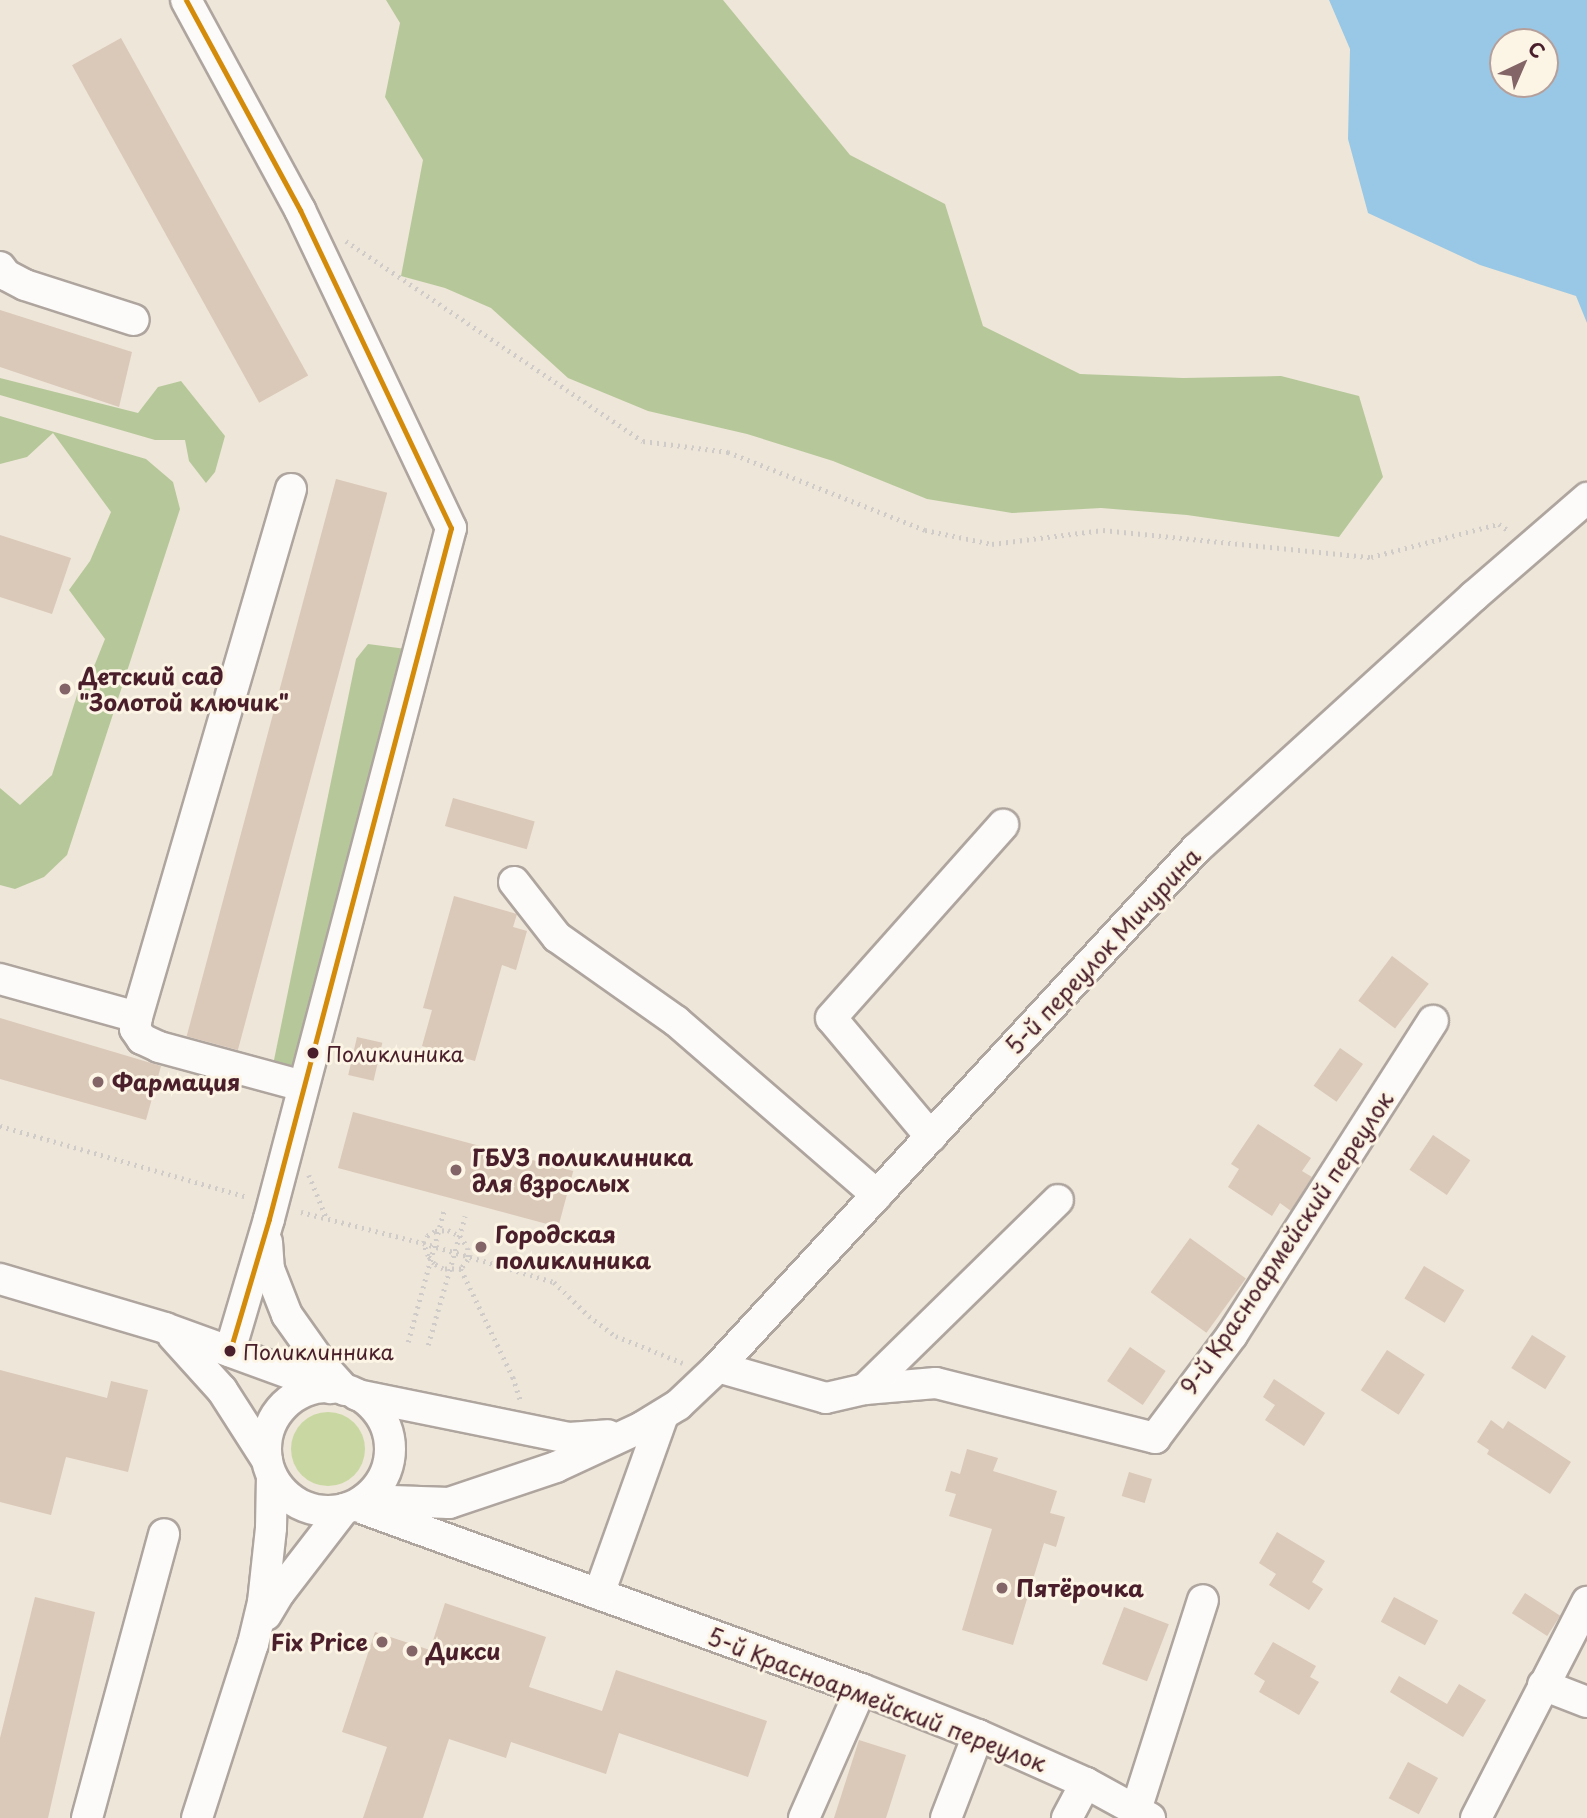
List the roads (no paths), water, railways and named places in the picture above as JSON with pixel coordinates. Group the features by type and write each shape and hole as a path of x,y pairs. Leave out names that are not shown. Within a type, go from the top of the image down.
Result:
{"street":[{"path":"186,0 300,211 451,528 271,1211 230,1351"},
{"path":"0,267 24,285 134,320"},
{"path":"291,489 135,1029 142,1039 159,1047 303,1086"},
{"name":"5-й переулок Мичурина","path":"354,1505 449,1503 556,1467 653,1421 694,1392 1196,849 1587,498"},
{"path":"931,1137 831,1018 1003,825"},
{"path":"514,882 557,937 676,1021 877,1195"},
{"path":"0,979 137,1017"},
{"name":"9-й Красноармейский переулок","path":"718,1367 826,1398 865,1389 936,1383 1155,1438 1232,1335 1433,1021"},
{"path":"865,1389 1058,1200"},
{"path":"253,1644 280,1591 354,1505 382,1479 390,1452 384,1424 372,1407 344,1391 302,1338 276,1292 266,1245 271,1211"},
{"name":"5-й переулок Мичурина","path":"0,1279 165,1328 344,1391 516,1428 583,1438 653,1421"},
{"path":"165,1328 188,1349 222,1390 289,1496 310,1509 354,1505"},
{"path":"197,1818 253,1644 268,1566 269,1429 276,1415 300,1394 344,1391"},
{"path":"600,1594 653,1421"},
{"name":"5-й Красноармейский переулок","path":"354,1505 861,1689 978,1735 1086,1783 1143,1814"},
{"path":"87,1818 164,1534"},
{"path":"1143,1814 1203,1600"},
{"path":"1476,1818 1587,1602"},
{"path":"1543,1685 1587,1702"},
{"path":"804,1818 861,1689"},
{"path":"946,1818 978,1735"},
{"path":"1067,1818 1086,1783"}],"water":[{"path":"1329,0 1587,0 1587,323 1576,296 1480,265 1368,213 1348,139 1350,49"}],"place":[{"name":"Детский сад \"Золотой ключик\"","path":"65,689"},
{"name":"Поликлиника","path":"313,1053"},
{"name":"Фармация","path":"98,1082"},
{"name":"ГБУЗ поликлиника для взрослых","path":"456,1170"},
{"name":"Городская поликлиника","path":"481,1247"},
{"name":"Поликлинника","path":"230,1351"},
{"name":"Пятёрочка","path":"1002,1588"},
{"name":"Fix Price","path":"382,1642"},
{"name":"Дикси","path":"412,1651"}]}
